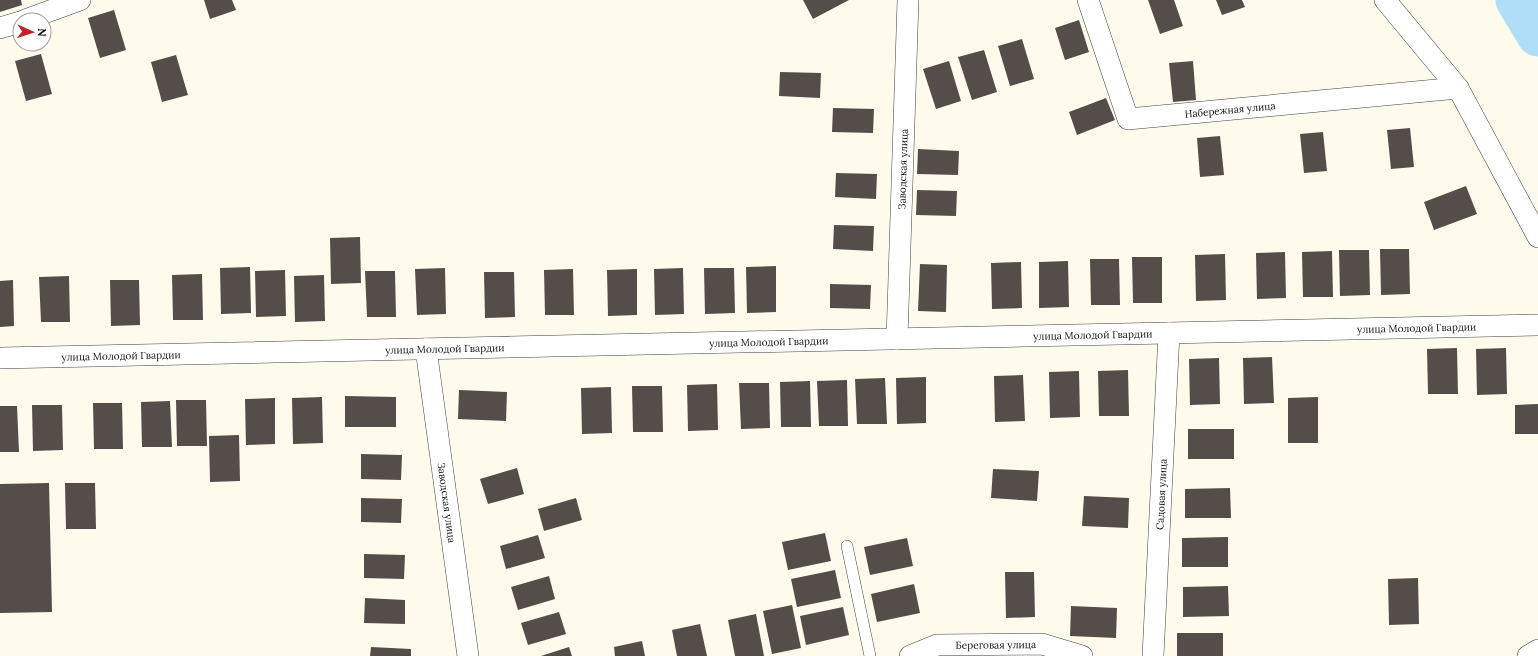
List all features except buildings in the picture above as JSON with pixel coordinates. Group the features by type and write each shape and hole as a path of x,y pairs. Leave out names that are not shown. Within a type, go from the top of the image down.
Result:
{"street":[{"path":"47,12 80,0"},
{"name":"Заводская улица","path":"896,339 908,0"},
{"name":"Набережная улица","path":"1088,0 1128,119 1458,88"},
{"path":"1385,0 1458,88 1538,237"},
{"path":"0,28 12,24"},
{"name":"улица Молодой Гвардии","path":"0,358 1538,325"},
{"name":"Садовая улица","path":"1153,656 1169,333"},
{"name":"Заводская улица","path":"426,349 468,656"},
{"name":"Береговая улица","path":"910,656 937,645 1042,644 1082,656"},
{"path":"1528,656 1538,650"}],"lane":[{"path":"847,546 870,656"}],"waterway":[{"path":"1517,0 1538,35"}]}
